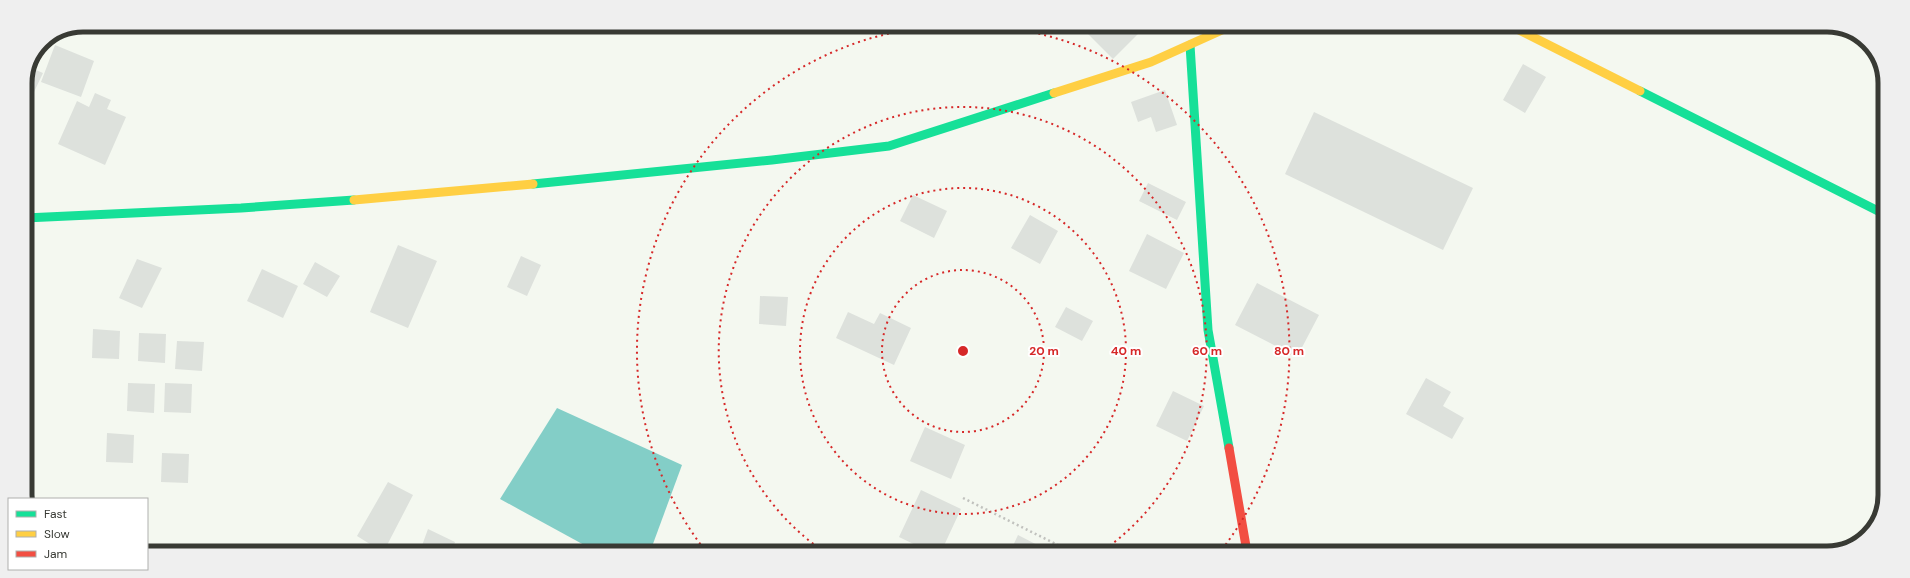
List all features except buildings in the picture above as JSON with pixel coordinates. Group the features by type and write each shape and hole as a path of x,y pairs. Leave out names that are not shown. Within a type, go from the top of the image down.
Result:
{"street":[{"path":"32,218 241,208 442,193 772,160 889,146 1151,62 1218,32"},
{"path":"1523,32 1878,211"},
{"path":"1190,45 1208,330 1246,546"}],"path":[{"path":"963,498 1060,546"}],"water":[{"path":"557,408 682,465 652,546 586,546 500,499"}],"traffic: fast":[{"path":"1190,45 1208,330 1229,448"},
{"path":"1640,91 1878,211"},
{"path":"533,184 772,160 889,146 1054,93"},
{"path":"32,218 241,208 354,200"}],"traffic: slow":[{"path":"1054,93 1151,62 1218,32"},
{"path":"1523,32 1640,91"},
{"path":"354,200 533,184"}],"traffic: jam":[{"path":"1229,448 1246,546"}]}
